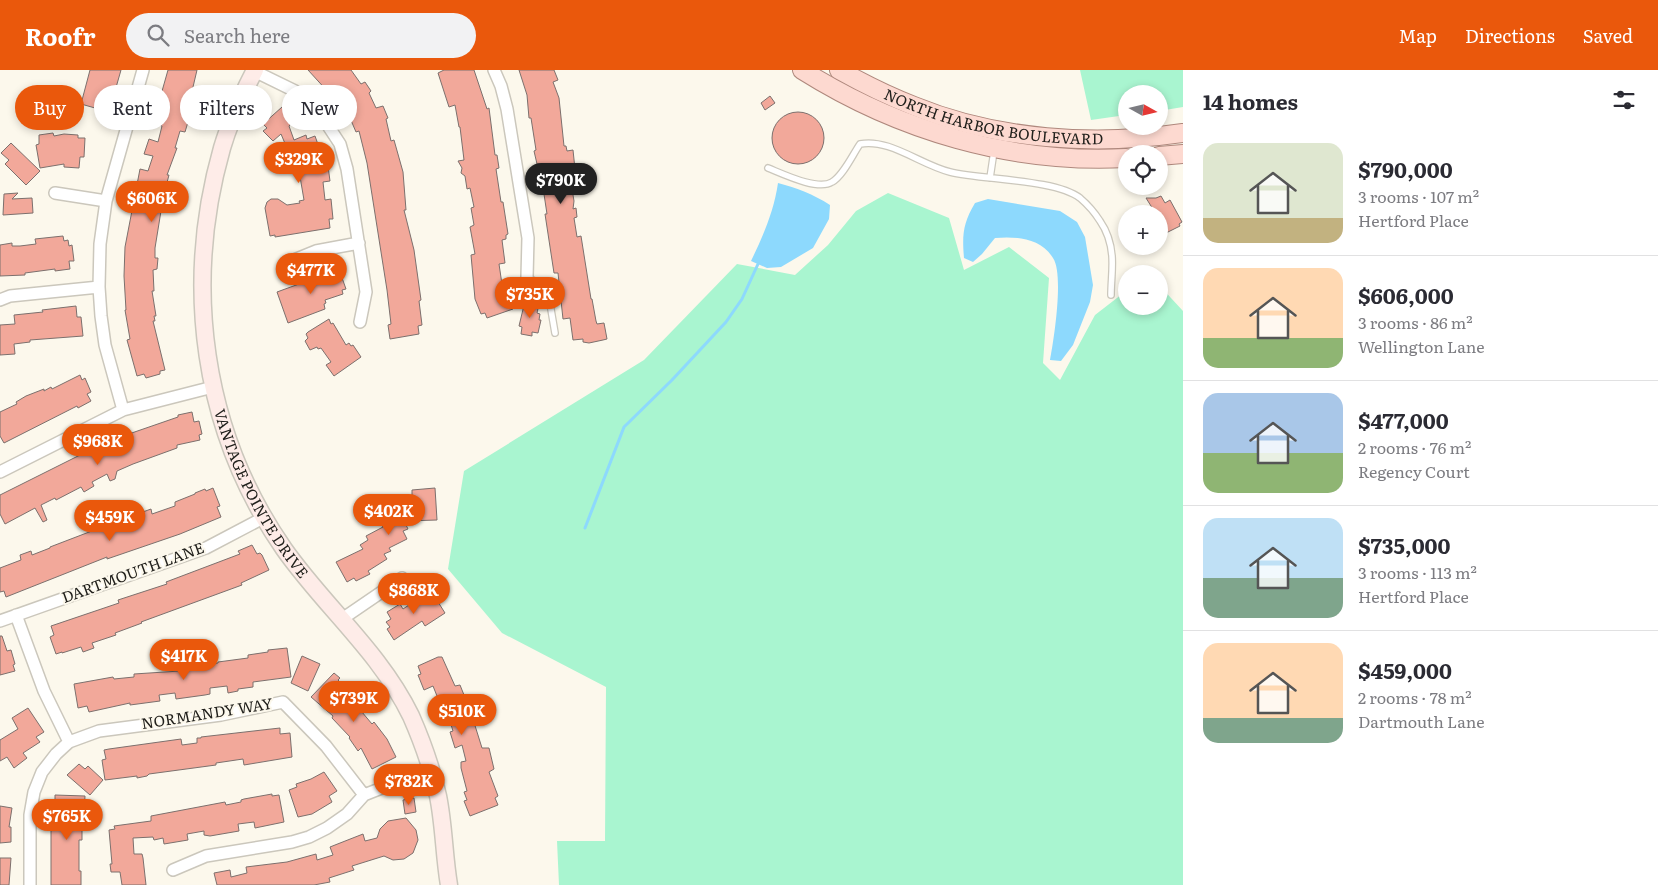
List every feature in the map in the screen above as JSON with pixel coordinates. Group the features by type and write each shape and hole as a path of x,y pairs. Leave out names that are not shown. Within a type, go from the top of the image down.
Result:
{"main road":[{"name":"NORTH HARBOR BOULEVARD","path":"802,70 864,105 913,126 960,141 1014,152 1066,158 1118,158"},
{"name":"NORTH HARBOR BOULEVARD","path":"839,70 868,86 915,107 1012,133 1066,138 1118,139 1183,134"},
{"path":"1168,155 1183,154"}],"street":[{"path":"123,410 106,345 99,287 100,244 106,201 144,70"},
{"path":"255,70 295,91 321,115 340,144 347,169 366,292 360,322"},
{"name":"VANTAGE POINTE DRIVE","path":"255,70 236,108 222,146 212,185 205,225 202,305 213,388 229,441 250,492 264,518 304,577 374,657 396,690 410,716 422,743 438,797 449,885"},
{"path":"494,70 502,86 507,109 528,238 527,277"},
{"path":"54,193 106,201"},
{"path":"289,262 316,251 359,243"},
{"path":"0,300 10,296 99,287"},
{"path":"0,472 123,410 213,388"},
{"name":"DARTMOUTH LANE","path":"0,621 206,548 264,518"},
{"path":"342,619 402,578"},
{"path":"16,615 44,691 69,742 56,754 42,772 34,792 30,815 30,885"},
{"name":"NORMANDY WAY","path":"69,742 99,731 221,714 283,702 326,746 364,795"},
{"path":"173,870 206,856 292,842 309,837 327,828 347,814 364,795 397,782 431,772"}],"lane":[{"path":"768,168 816,185 832,183 860,144 868,142 882,144 948,171 1026,182 1060,189 1079,197 1097,216 1107,231 1112,255 1111,295"},
{"path":"990,178 995,148"},
{"path":"527,277 542,285 548,292 555,333"}],"green space":[{"path":"1080,70 1183,70 1183,107 1168,110 1168,85 1118,85 1118,116 1091,120"},
{"path":"888,193 949,218 964,270 1009,247 1049,278 1043,363 1060,380 1095,315 1118,297 1118,315 1168,315 1168,295 1183,311 1183,885 559,885 557,841 605,841 606,687 502,633 448,569 464,471 644,360 737,264 795,275 828,245 856,211"}],"water":[{"path":"778,183 805,192 830,205 829,219 813,248 781,267 767,268 751,261 768,223"},
{"path":"988,199 1060,211 1077,222 1085,237 1093,285 1090,302 1073,345 1061,361 1050,360 1057,307 1058,278 1056,266 1048,251 1035,242 1019,238 995,238 973,262 964,258 963,236 968,217 975,203"}],"building":[{"path":"90,70 121,70 117,85 94,85 94,108 84,105 84,93"},
{"path":"168,70 197,70 193,85 180,85 180,130 186,130 185,132 180,131 175,148 177,148 167,175 169,175 161,205 155,248 155,258 158,258 157,269 153,270 154,291 152,291 156,316 154,316 155,321 153,321 165,370 160,371 160,374 146,378 144,374 137,376 127,340 130,339 125,310 125,247 140,169 148,171 153,156 144,154 149,139 158,142 161,130 170,130 170,85 164,85"},
{"path":"308,70 351,70 361,84 365,82 371,91 369,93 376,108 383,106 388,118 386,119 391,141 394,140 403,172 406,210 404,210 414,250 421,300 419,301 422,325 418,326 419,334 390,339 388,325 391,324 387,290 367,163 359,131 356,132 355,130 357,130 357,85 322,85"},
{"path":"444,70 474,70 487,109 489,108 495,155 497,155 499,168 496,169 508,234 506,239 502,240 505,263 499,264 503,291 506,290 513,309 487,318 485,313 481,314 475,299 471,255 475,254 470,227 474,225 471,208 474,207 470,188 467,189 465,176 461,173 462,168 458,161 464,160 455,105 449,107 438,73"},
{"path":"519,70 554,70 558,80 553,82 559,98 564,146 566,146 567,151 573,150 575,169 571,170 572,177 570,177 574,201 573,209 576,208 577,217 574,218 577,237 581,236 596,321 597,324 604,323 607,339 589,343 583,342 583,339 573,340 570,318 563,319 558,273 554,273 542,181 540,182 534,151 536,150 531,118 529,118 527,95"},
{"path":"770,96 775,103 765,110 761,103"},
{"path":"282,107 282,130 290,130 294,140 306,135 307,139 315,136 320,150 315,152 317,166 328,166 330,181 323,182 325,200 331,199 333,219 329,219 330,228 275,237 275,235 270,236 265,208 267,202 271,199 278,199 287,205 300,203 299,201 304,200 297,159 290,161 287,154 289,153 281,134 273,141 263,131 272,130 272,116"},
{"path":"793,112 803,112 812,116 820,124 824,138 820,152 812,160 803,164 793,164 784,160 776,152 772,143 772,133 776,124 784,116"},
{"path":"53,133 54,136 64,134 78,135 78,138 85,138 84,157 80,157 79,168 64,167 64,164 40,168 36,145 39,144 39,135"},
{"path":"11,143 40,171 26,185 5,164 9,160 1,153"},
{"path":"18,193 12,199 32,198 33,213 3,215 4,194"},
{"path":"1161,196 1165,203 1170,200 1182,222 1179,224 1180,226 1168,232 1168,205 1150,205 1146,198"},
{"path":"63,236 64,241 68,240 69,246 72,245 74,261 69,261 70,269 0,276 0,245 12,243 12,246 36,244 35,239"},
{"path":"333,267 336,275 341,275 346,289 342,290 343,294 325,300 325,309 288,323 277,292 321,276 319,272"},
{"path":"525,301 539,304 537,313 540,314 539,320 541,320 538,333 532,332 532,336 521,334 522,327 519,326"},
{"path":"76,306 77,317 81,317 83,336 30,340 30,342 14,344 15,354 0,355 0,325 15,324 14,315"},
{"path":"329,319 346,345 349,343 351,346 353,345 361,357 334,376 326,365 331,362 321,348 318,349 317,347 310,350 305,341 308,338 306,334 308,332"},
{"path":"80,375 82,380 85,378 91,392 87,394 91,401 78,408 77,406 4,443 0,436 0,412 17,404 16,402 26,396 51,387 52,389"},
{"path":"192,412 194,422 199,421 202,434 199,435 200,440 177,445 177,448 117,471 115,479 110,481 107,474 92,482 94,486 84,492 81,487 56,500 55,498 41,505 47,520 43,522 35,508 5,524 0,514 0,495 108,443 113,452 126,445 123,436 178,417 178,415"},
{"path":"213,488 220,506 217,507 221,517 180,534 107,559 107,557 6,597 4,591 0,592 0,568 21,560 20,555 31,551 32,555 97,529 96,526 109,521 110,524 151,509 152,514 175,506 175,502 195,493"},
{"path":"435,488 437,520 404,521 408,529 403,531 407,539 389,548 391,551 384,554 387,559 368,571 370,574 356,581 354,578 347,582 336,562 363,549 360,545 368,540 366,536 383,527 379,519 386,515 387,519 412,506 412,490"},
{"path":"252,545 257,554 260,553 262,555 269,570 241,583 242,585 141,622 115,633 116,635 92,643 94,648 83,652 81,647 56,654 50,637 54,635 51,626 119,603 118,600 167,584 166,582 240,554 238,551"},
{"path":"433,594 445,613 425,626 422,621 394,640 387,629 390,627 386,622 391,619 387,612 400,604 403,609 424,595 426,598"},
{"path":"0,636 2,636 7,651 11,650 15,671 0,675"},
{"path":"287,648 291,677 253,682 253,687 238,689 238,691 228,693 227,686 210,688 210,694 205,695 176,699 175,693 159,695 160,701 130,705 130,703 89,712 87,706 78,708 74,684 113,677 114,679 134,677 134,674 180,671 180,668 191,666 191,664 199,663 199,666 248,658 248,655"},
{"path":"302,656 320,664 308,691 291,683"},
{"path":"442,657 455,686 460,685 464,695 462,696 463,699 460,700 468,718 472,716 482,748 489,748 494,769 489,772 498,796 495,798 498,805 470,816 464,801 467,800 464,792 467,791 461,762 466,761 462,745 455,748 450,732 453,731 448,715 440,718 434,703 439,701 433,686 424,690 418,675 421,674 418,666"},
{"path":"334,673 340,678 338,680 343,685 341,687 372,724 374,722 387,739 396,757 372,769 361,748 358,751 350,737 332,718 333,716 311,697"},
{"path":"28,708 44,732 36,737 40,742 23,753 27,758 14,768 7,757 0,761 0,740 18,729 12,718"},
{"path":"280,728 280,734 290,733 292,757 244,765 243,759 216,763 216,765 149,774 137,778 137,776 105,780 102,760 106,759 104,750 181,739 182,745 197,743 197,738 201,737"},
{"path":"79,764 85,769 88,766 103,780 90,795 67,775"},
{"path":"324,772 337,791 329,796 332,802 312,814 298,817 289,790 297,787 296,784"},
{"path":"272,794 272,796 279,795 284,822 255,828 254,822 238,824 239,831 210,836 204,835 204,831 187,834 188,840 164,844 163,838 154,840 153,837 133,838 134,854 142,854 146,885 122,885 120,872 111,872 109,830 115,829 114,826 151,821 151,816 225,802 226,805 241,802 244,799"},
{"path":"55,795 85,796 84,816 82,816 82,840 79,840 81,885 51,885 51,829 52,824 61,824 61,807 55,806"},
{"path":"414,798 416,812 405,814 403,800"},
{"path":"0,806 12,808 9,827 11,827 11,842 0,843"},
{"path":"406,818 416,830 418,840 413,853 404,859 393,860 384,856 352,866 354,870 329,878 330,882 314,885 217,885 214,873 230,870 231,877 247,873 246,867 287,862 316,854 317,860 333,855 330,847 363,834 365,841 377,838 380,829 388,821"},
{"path":"0,858 11,858 9,885 0,885"}],"waterway":[{"path":"585,528 624,427 672,380 726,322 742,299 758,264"}]}
